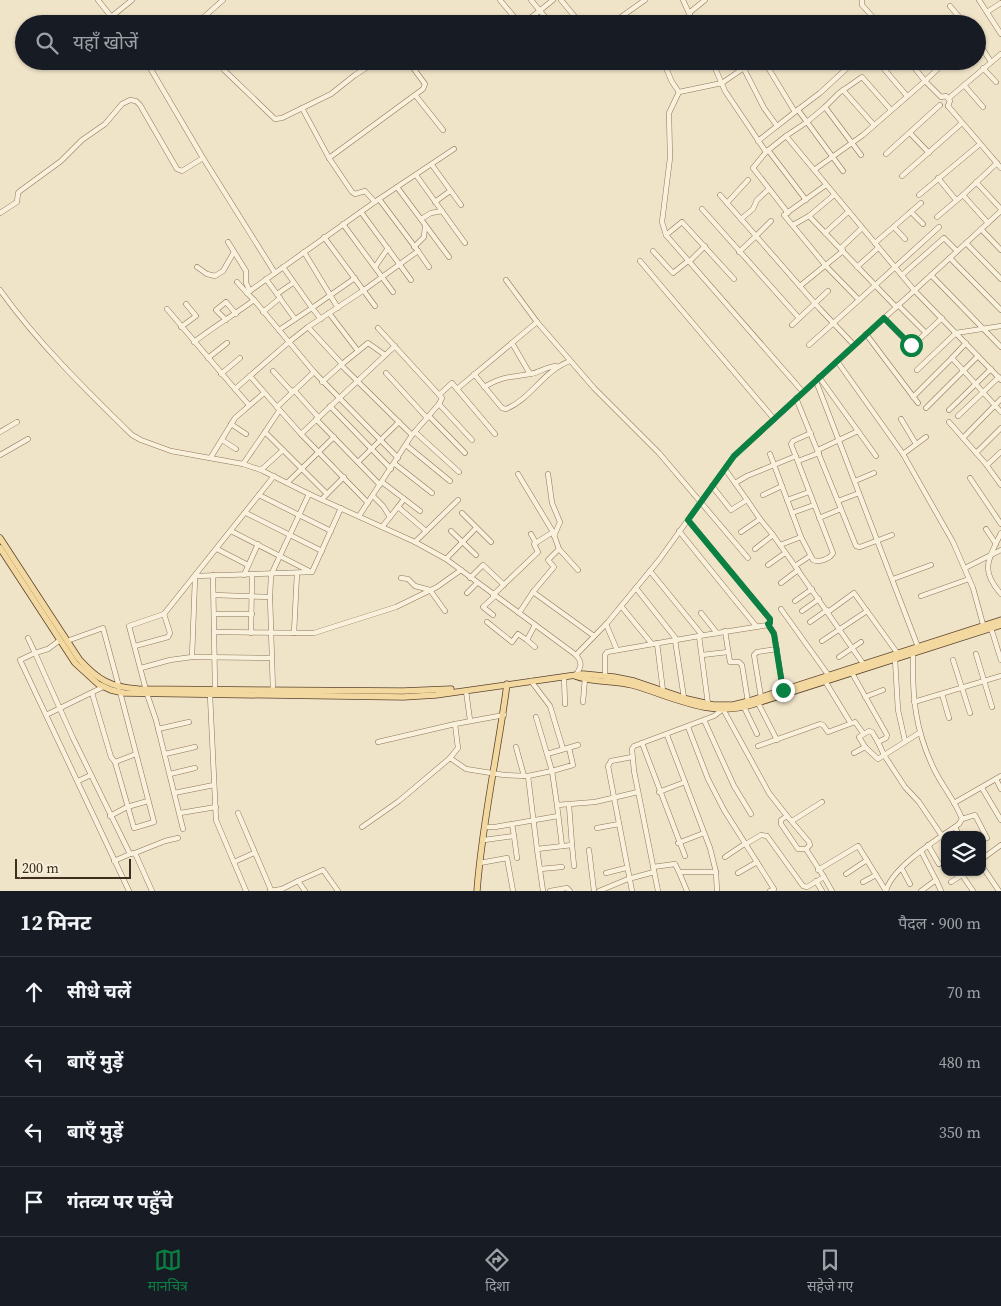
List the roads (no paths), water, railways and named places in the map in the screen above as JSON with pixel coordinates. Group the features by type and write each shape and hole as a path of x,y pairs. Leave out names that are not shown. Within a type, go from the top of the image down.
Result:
{"main road":[{"path":"0,538 75,663 88,676 104,687 146,692 210,695 481,688"},
{"path":"0,548 63,641 79,660 100,680 120,690"},
{"path":"897,656 913,653 986,628 1001,620"},
{"path":"146,692 215,689 403,697 466,691 583,674 634,681 684,698 723,707 759,700 897,656 918,647 1001,625"},
{"path":"575,676 633,685 686,704 744,707 783,690 852,673 865,666"},
{"path":"478,891 480,863 493,773 504,715 507,684"}],"street":[{"path":"98,0 109,15"},
{"path":"113,15 132,0"},
{"path":"206,15 223,0"},
{"path":"500,0 514,15"},
{"path":"531,0 544,15"},
{"path":"534,15 553,0"},
{"path":"561,0 573,15"},
{"path":"624,15 645,0"},
{"path":"683,0 689,13 705,0"},
{"path":"862,0 862,5 871,15"},
{"path":"980,0 1001,34"},
{"path":"987,12 1001,3"},
{"path":"950,6 958,15"},
{"path":"986,54 991,62"},
{"path":"986,66 1001,54"},
{"path":"151,70 203,158 276,273"},
{"path":"224,70 272,118 282,118 334,92 362,70"},
{"path":"329,158 424,89 424,84 414,70"},
{"path":"667,70 679,92"},
{"path":"716,70 722,83 758,141 806,200"},
{"path":"679,92 722,83 744,70 764,108 777,126"},
{"path":"770,70 797,111 843,171"},
{"path":"758,141 845,70"},
{"path":"886,70 907,96"},
{"path":"917,70 941,97"},
{"path":"814,170 874,126 936,70"},
{"path":"949,98 981,70"},
{"path":"985,70 996,82"},
{"path":"788,212 753,168 767,151 807,122 843,90 862,77 891,110"},
{"path":"964,85 983,107"},
{"path":"843,90 874,126"},
{"path":"679,92 669,113 670,158 662,222 666,235 803,392"},
{"path":"416,96 443,130"},
{"path":"941,97 946,96 949,98"},
{"path":"886,154 940,105 941,97"},
{"path":"948,106 950,103 949,98"},
{"path":"0,214 17,202 20,191 61,161 82,140 105,124 122,104 130,100 136,101 140,105 177,169 182,171 203,158"},
{"path":"940,105 943,107 948,106"},
{"path":"948,106 1001,168"},
{"path":"824,107 861,155"},
{"path":"302,108 329,158 353,194 365,191 377,200 429,267"},
{"path":"902,176 962,123"},
{"path":"910,133 929,153"},
{"path":"786,136 914,290 1000,378 958,416"},
{"path":"919,195 980,144"},
{"path":"249,292 324,237 454,148"},
{"path":"937,217 997,163"},
{"path":"432,164 461,205"},
{"path":"416,175 465,243"},
{"path":"938,178 956,200"},
{"path":"727,203 748,180"},
{"path":"576,655 606,624 650,571 734,456 1000,213 976,182"},
{"path":"826,185 784,215 826,266 859,300"},
{"path":"397,187 449,257"},
{"path":"741,219 752,210 757,200 770,189"},
{"path":"435,202 450,191"},
{"path":"720,195 854,346"},
{"path":"793,225 809,216 834,195"},
{"path":"963,195 988,223"},
{"path":"857,267 894,227 921,203"},
{"path":"702,209 799,318"},
{"path":"421,219 431,213 442,211"},
{"path":"361,212 411,280"},
{"path":"825,233 848,212"},
{"path":"911,212 923,224"},
{"path":"809,216 857,267 926,333"},
{"path":"739,252 770,221"},
{"path":"666,235 682,222 734,279"},
{"path":"343,224 393,292"},
{"path":"235,389 308,327 400,264 416,249 424,237 425,225"},
{"path":"894,227 904,239"},
{"path":"809,345 939,227"},
{"path":"800,286 843,251 842,247 862,228"},
{"path":"981,229 1001,250"},
{"path":"324,237 375,306"},
{"path":"902,275 944,238 957,252"},
{"path":"228,242 246,271 246,283 254,300 322,382 398,458"},
{"path":"966,243 1001,279"},
{"path":"653,251 673,273 705,246"},
{"path":"374,266 388,248"},
{"path":"197,267 207,274 215,276 223,271 234,252"},
{"path":"304,252 338,308"},
{"path":"950,258 1001,310"},
{"path":"640,261 774,419"},
{"path":"283,267 321,319"},
{"path":"931,275 1001,347"},
{"path":"279,330 355,278"},
{"path":"266,279 295,319"},
{"path":"506,280 537,322 570,361 594,388 659,453 748,558"},
{"path":"237,282 249,292"},
{"path":"264,312 293,283"},
{"path":"0,290 23,322 132,435 171,451 244,464 261,470 415,542 446,559 576,655 580,660 581,666 575,676"},
{"path":"792,325 828,291"},
{"path":"194,342 254,300"},
{"path":"226,320 216,310 226,302 236,314"},
{"path":"181,327 196,316 186,304"},
{"path":"167,309 249,405"},
{"path":"329,313 358,351"},
{"path":"884,318 911,345 942,318"},
{"path":"457,389 537,322"},
{"path":"917,370 956,332 1001,326"},
{"path":"308,327 341,365 399,422 459,472"},
{"path":"359,516 406,445 442,398 378,328"},
{"path":"866,334 918,403"},
{"path":"322,382 369,342 385,355"},
{"path":"208,358 227,343"},
{"path":"512,343 530,374"},
{"path":"913,397 966,344"},
{"path":"301,434 395,346"},
{"path":"926,408 978,356"},
{"path":"221,374 240,358"},
{"path":"952,358 1001,412"},
{"path":"484,387 506,376 530,374 570,361"},
{"path":"837,361 903,454 953,542 965,568 986,628 1001,660"},
{"path":"474,374 502,408 508,409 521,400 557,366"},
{"path":"949,410 991,369"},
{"path":"273,371 334,437 381,484 420,511"},
{"path":"244,464 278,409 293,391 314,372"},
{"path":"386,373 465,453"},
{"path":"250,376 301,434 368,503"},
{"path":"817,379 876,456"},
{"path":"817,379 918,647"},
{"path":"439,395 452,383 495,434"},
{"path":"210,457 240,412 264,393"},
{"path":"796,398 856,546 860,547 892,535"},
{"path":"963,438 1001,399"},
{"path":"439,404 472,440"},
{"path":"330,406 391,469"},
{"path":"900,420 916,444"},
{"path":"0,432 17,422"},
{"path":"358,462 399,422"},
{"path":"949,422 987,465 1001,485"},
{"path":"231,424 246,434"},
{"path":"976,453 1001,428"},
{"path":"735,483 774,465 818,451 858,431"},
{"path":"265,432 327,494"},
{"path":"770,454 812,560 818,562 831,557 834,553 791,442 811,433"},
{"path":"903,454 926,436"},
{"path":"287,483 334,437"},
{"path":"0,455 28,439"},
{"path":"222,440 236,449"},
{"path":"406,445 450,481"},
{"path":"261,470 283,450"},
{"path":"987,465 1001,452"},
{"path":"395,464 432,493"},
{"path":"725,469 865,666"},
{"path":"855,481 874,473"},
{"path":"518,474 553,534 559,549 578,570"},
{"path":"536,543 553,534 560,522 551,498 548,474"},
{"path":"183,829 165,754 146,692 129,626 164,614 274,476"},
{"path":"322,500 344,477"},
{"path":"970,478 1001,524"},
{"path":"712,486 731,510 747,500"},
{"path":"762,494 782,486"},
{"path":"787,500 809,492"},
{"path":"838,501 859,493"},
{"path":"273,692 271,575 309,494"},
{"path":"259,495 331,530"},
{"path":"373,496 390,517"},
{"path":"382,527 404,499"},
{"path":"415,542 458,500"},
{"path":"792,513 814,505"},
{"path":"398,507 426,531"},
{"path":"312,572 341,508"},
{"path":"819,518 841,509"},
{"path":"246,513 322,551"},
{"path":"462,514 491,542"},
{"path":"741,532 760,519"},
{"path":"688,520 770,619 768,624"},
{"path":"446,559 476,528"},
{"path":"986,530 996,544"},
{"path":"232,531 312,572"},
{"path":"451,531 476,555"},
{"path":"680,531 756,626"},
{"path":"1001,533 987,564 988,575 1001,594"},
{"path":"493,615 483,607 538,552 531,534"},
{"path":"755,549 773,535"},
{"path":"780,545 802,537"},
{"path":"244,575 258,544"},
{"path":"217,549 248,565"},
{"path":"519,613 533,592 554,567 548,560 559,549"},
{"path":"965,568 1001,550"},
{"path":"768,565 785,553"},
{"path":"781,583 810,556"},
{"path":"470,578 482,565 504,585"},
{"path":"893,579 931,565"},
{"path":"214,632 314,633 380,613 430,590 461,570"},
{"path":"650,571 701,635 708,704"},
{"path":"195,576 271,575 312,572"},
{"path":"294,633 297,573"},
{"path":"251,633 252,575"},
{"path":"192,658 195,576"},
{"path":"214,576 215,689"},
{"path":"401,578 408,579 414,586 430,590 445,611"},
{"path":"921,596 969,579"},
{"path":"467,593 477,583"},
{"path":"636,588 676,640 684,698"},
{"path":"795,601 812,589"},
{"path":"533,592 594,636"},
{"path":"810,622 854,593 897,656 898,710 905,741"},
{"path":"214,595 270,597"},
{"path":"802,611 819,599"},
{"path":"621,606 654,644 664,691"},
{"path":"781,609 827,679 850,722"},
{"path":"822,641 867,611"},
{"path":"701,613 717,633"},
{"path":"135,646 168,637 170,633 164,614"},
{"path":"214,614 252,614"},
{"path":"487,622 512,642 518,634 536,647"},
{"path":"606,624 617,650"},
{"path":"605,676 606,653 768,624"},
{"path":"768,624 774,634 783,690"},
{"path":"527,640 535,625"},
{"path":"92,693 134,828 154,822 104,628 63,641 20,660 129,891"},
{"path":"725,632 730,662 742,664 748,702"},
{"path":"28,638 110,816 152,891"},
{"path":"838,656 861,642"},
{"path":"777,649 754,654 759,700 777,740"},
{"path":"702,655 728,652"},
{"path":"913,653 912,686 920,733 933,767 962,819"},
{"path":"976,654 992,707"},
{"path":"141,668 170,660 214,656 271,658"},
{"path":"953,660 970,713"},
{"path":"852,673 887,735 886,738 878,742"},
{"path":"914,702 1001,676"},
{"path":"564,677 565,704"},
{"path":"583,702 585,678"},
{"path":"531,682 550,706 563,749"},
{"path":"46,714 104,687"},
{"path":"865,697 883,690"},
{"path":"466,691 470,720"},
{"path":"942,694 949,718"},
{"path":"210,695 216,820 246,891"},
{"path":"658,891 638,792 632,749 714,716 723,707 769,793 810,844 806,849"},
{"path":"744,707 757,734"},
{"path":"378,742 470,720 504,715"},
{"path":"536,717 552,771 562,846"},
{"path":"704,720 734,786 751,814"},
{"path":"158,729 189,722"},
{"path":"758,746 820,724 828,732 850,722 856,722 863,734"},
{"path":"362,827 399,801 450,758 458,748 455,724"},
{"path":"688,727 708,779 724,810 774,890"},
{"path":"920,733 884,755 876,758 865,747 859,737 872,731 884,755 941,835"},
{"path":"667,735 704,834 716,872 717,891"},
{"path":"642,744 678,843 685,856"},
{"path":"547,754 578,745"},
{"path":"165,754 195,747"},
{"path":"516,747 526,776 543,891"},
{"path":"854,753 865,747"},
{"path":"450,758 466,770 526,776 573,765 569,748"},
{"path":"115,762 136,754"},
{"path":"632,757 611,761 608,764 628,879 632,891"},
{"path":"170,774 195,768"},
{"path":"78,781 91,775"},
{"path":"954,803 1001,776"},
{"path":"996,779 1001,789"},
{"path":"659,792 685,782"},
{"path":"174,793 214,785"},
{"path":"982,788 1001,820"},
{"path":"557,805 614,798 638,792"},
{"path":"110,816 127,807 148,801"},
{"path":"792,821 822,802"},
{"path":"569,805 574,866"},
{"path":"180,813 216,807"},
{"path":"238,813 270,890 282,889 323,870 338,891"},
{"path":"949,831 959,824 962,819 975,814 987,838"},
{"path":"486,827 558,816"},
{"path":"786,816 781,820 781,824 798,849 806,849"},
{"path":"512,824 517,858"},
{"path":"597,828 618,824"},
{"path":"955,827 957,831"},
{"path":"678,843 704,834"},
{"path":"725,856 761,835 765,835 803,886 807,887 824,877"},
{"path":"484,840 514,836"},
{"path":"886,891 902,869 928,845 941,837"},
{"path":"114,861 165,841 178,838"},
{"path":"537,849 572,845"},
{"path":"928,845 939,864"},
{"path":"986,856 1001,845"},
{"path":"818,870 856,847 860,848 886,891"},
{"path":"806,849 832,891"},
{"path":"589,850 594,891"},
{"path":"921,851 941,891"},
{"path":"234,862 254,853"},
{"path":"480,863 507,858 513,891"},
{"path":"846,874 868,860"},
{"path":"738,873 757,862"},
{"path":"599,891 610,889 628,879 675,864 687,891"},
{"path":"540,869 562,867"},
{"path":"606,872 626,868"},
{"path":"902,869 910,884"},
{"path":"679,872 716,872"},
{"path":"986,872 999,891"},
{"path":"863,882 876,875"},
{"path":"950,882 960,876"},
{"path":"964,876 973,891"},
{"path":"921,891 936,880"},
{"path":"298,881 305,891"},
{"path":"816,881 822,891"},
{"path":"550,891 567,888 570,891"}]}
